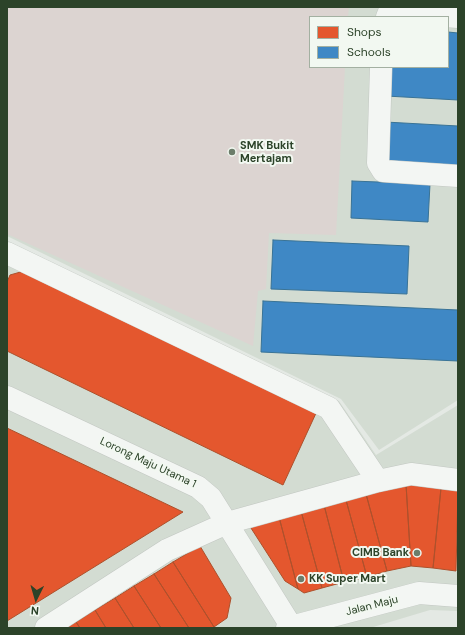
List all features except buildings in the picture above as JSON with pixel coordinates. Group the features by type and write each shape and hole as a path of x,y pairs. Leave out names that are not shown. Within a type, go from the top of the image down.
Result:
{"street":[{"path":"387,16 389,12 444,16"},
{"path":"381,68 378,163 383,171 458,176"},
{"path":"7,253 329,408 378,481"},
{"name":"Lorong Maju Utama 1","path":"7,397 198,487 211,498 291,627"},
{"path":"46,628 167,550 226,523 378,481 411,474 458,480"},
{"name":"Jalan Maju","path":"291,627 420,593 458,596"}],"shaded area":[{"name":"SMK Bukit Mertajam","path":"7,7 458,7 458,400 379,450 341,399 7,236"},
{"name":"SMK Bukit Mertajam","path":"7,7 349,7 348,16 309,16 309,68 345,68 336,235 269,233 266,289 258,291 253,346 7,234"},
{"path":"7,242 339,401 376,455 458,405 458,611 430,610 370,628 7,628"}],"place":[{"name":"SMK Bukit Mertajam","path":"232,152"},
{"name":"CIMB Bank","path":"417,553"},
{"name":"KK Super Mart","path":"301,579"}]}
